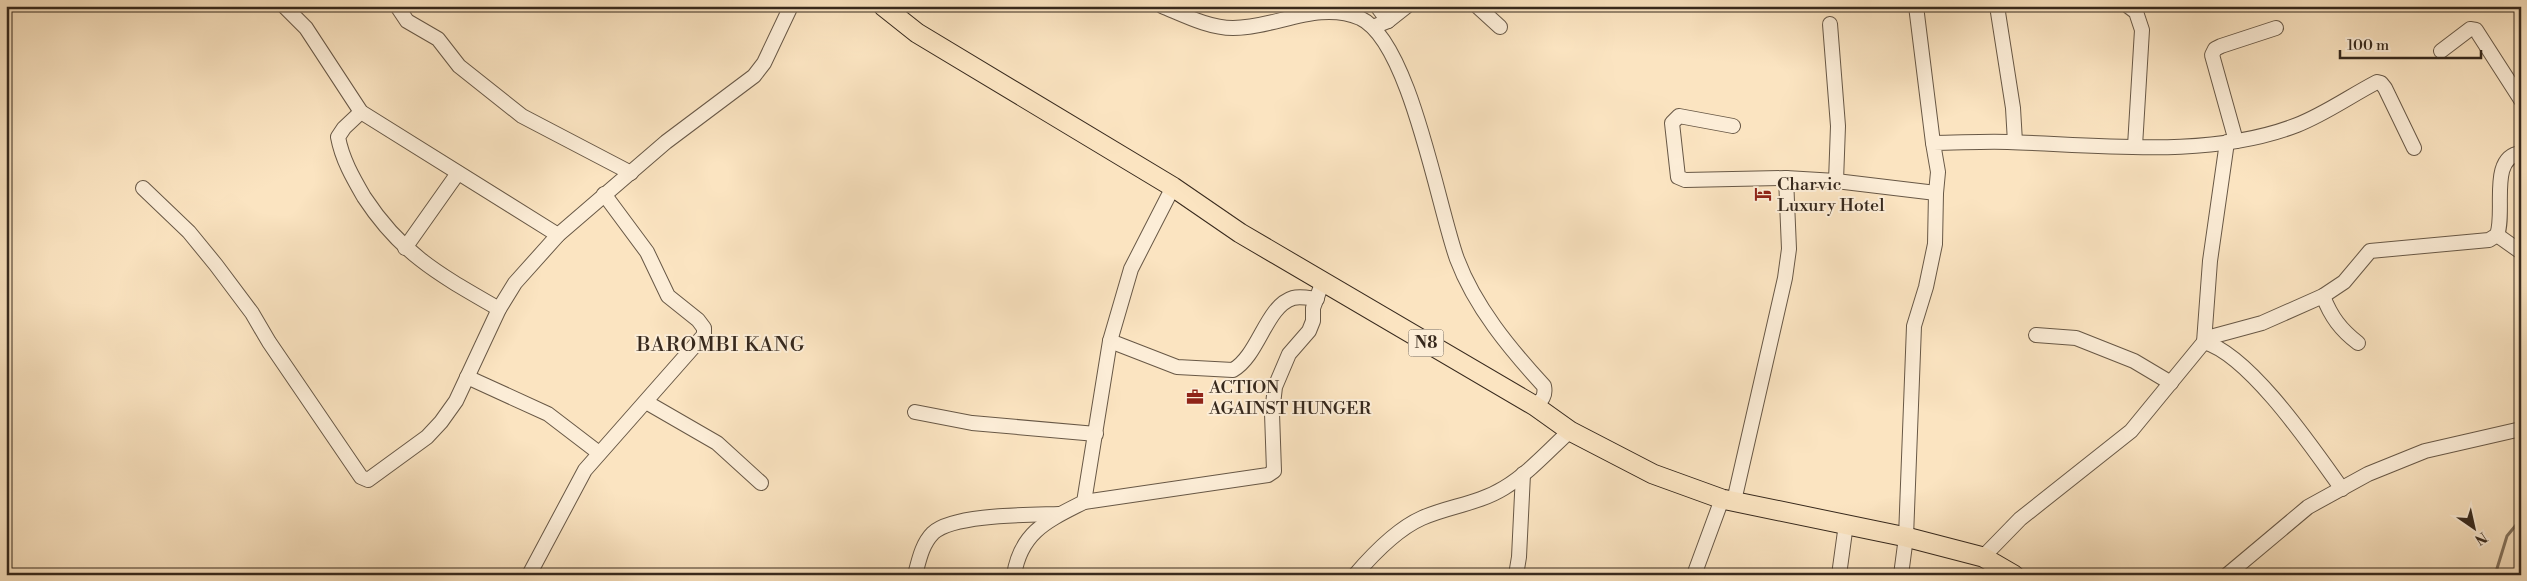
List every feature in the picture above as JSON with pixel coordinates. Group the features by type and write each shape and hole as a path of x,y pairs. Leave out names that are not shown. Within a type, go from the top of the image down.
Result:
{"highway":[{"name":"N8","path":"883,6 917,33 1173,187 1320,290 1535,406 1570,431 1653,474 1728,500 1906,536 1983,557 2014,575"}],"street":[{"path":"284,6 306,28 361,112 558,235"},
{"path":"397,6 407,21 438,39 459,66 522,116 631,173"},
{"path":"143,188 189,232 221,272 252,313 269,342 364,479 368,480 427,437 456,401 499,309 515,283 558,235 604,194 666,142 754,76 764,63 791,6"},
{"path":"1162,6 1218,27 1236,28 1335,11 1360,18 1373,26 1386,41 1417,117 1457,259 1468,283 1493,325 1544,386 1545,394 1535,406"},
{"path":"1377,6 1388,21"},
{"path":"1373,26 1388,21 1407,6"},
{"path":"1478,6 1500,27"},
{"path":"1901,575 1906,536 1914,326 1926,287 1935,244 1938,172 1916,6"},
{"path":"1997,6 2013,108 2015,142"},
{"path":"2128,6 2136,12 2142,30 2134,146"},
{"path":"1830,24 1838,126 1836,180"},
{"path":"2204,342 2210,261 2232,142 2212,55 2215,49 2221,46 2276,28"},
{"path":"2441,51 2470,29 2476,30 2521,100"},
{"path":"1933,143 2015,142 2091,146 2211,145 2259,137 2297,125 2377,82 2382,83 2385,88 2414,148"},
{"path":"361,112 344,128 338,137 340,150 354,181 379,220 405,248 439,275 499,309"},
{"path":"1733,126 1679,116 1676,118 1672,123 1678,177 1685,180 1786,178 1836,180 1936,194"},
{"path":"2497,236 2501,217 2501,169 2506,159 2521,153"},
{"path":"405,248 458,173"},
{"path":"1694,575 1728,500 1785,278 1789,249 1786,178"},
{"path":"1084,502 1110,341 1131,269 1173,187"},
{"path":"529,575 573,491 599,453 704,335 704,328 698,320 668,296 648,252 604,194"},
{"path":"2497,236 2521,252"},
{"path":"1983,557 2020,519 2131,431 2204,342 2214,336 2262,323 2323,296 2344,282 2370,251 2489,240 2497,236"},
{"path":"1110,341 1177,367 1233,370 1246,361 1283,303 1320,290"},
{"path":"1014,575 1022,546 1035,530 1084,502 1268,475 1274,471 1272,413 1275,386 1289,354 1309,331 1320,290"},
{"path":"2323,296 2330,315 2343,332 2358,343"},
{"path":"2036,335 2076,338 2127,358 2171,383"},
{"path":"2204,342 2213,344 2229,355 2268,392 2302,432 2342,489"},
{"path":"467,377 548,414 599,453"},
{"path":"646,402 717,444 761,482"},
{"path":"914,412 972,423 1096,434"},
{"path":"2227,575 2308,507 2368,474 2425,451 2521,428"},
{"path":"1357,574 1398,533 1421,518 1477,502 1504,488 1523,474 1570,431"},
{"path":"1516,575 1519,557 1523,474"},
{"path":"915,575 924,545 934,532 945,525 968,519 1062,514"},
{"path":"1839,575 1846,524"}],"waterway":[{"path":"2495,575 2507,536 2521,519"}],"place":[{"name":"Charvic Luxury Hotel","path":"1763,194"},
{"name":"ACTION AGAINST HUNGER","path":"1195,397"}],"district":[{"name":"BAROMBI KANG","path":"721,345"}]}
